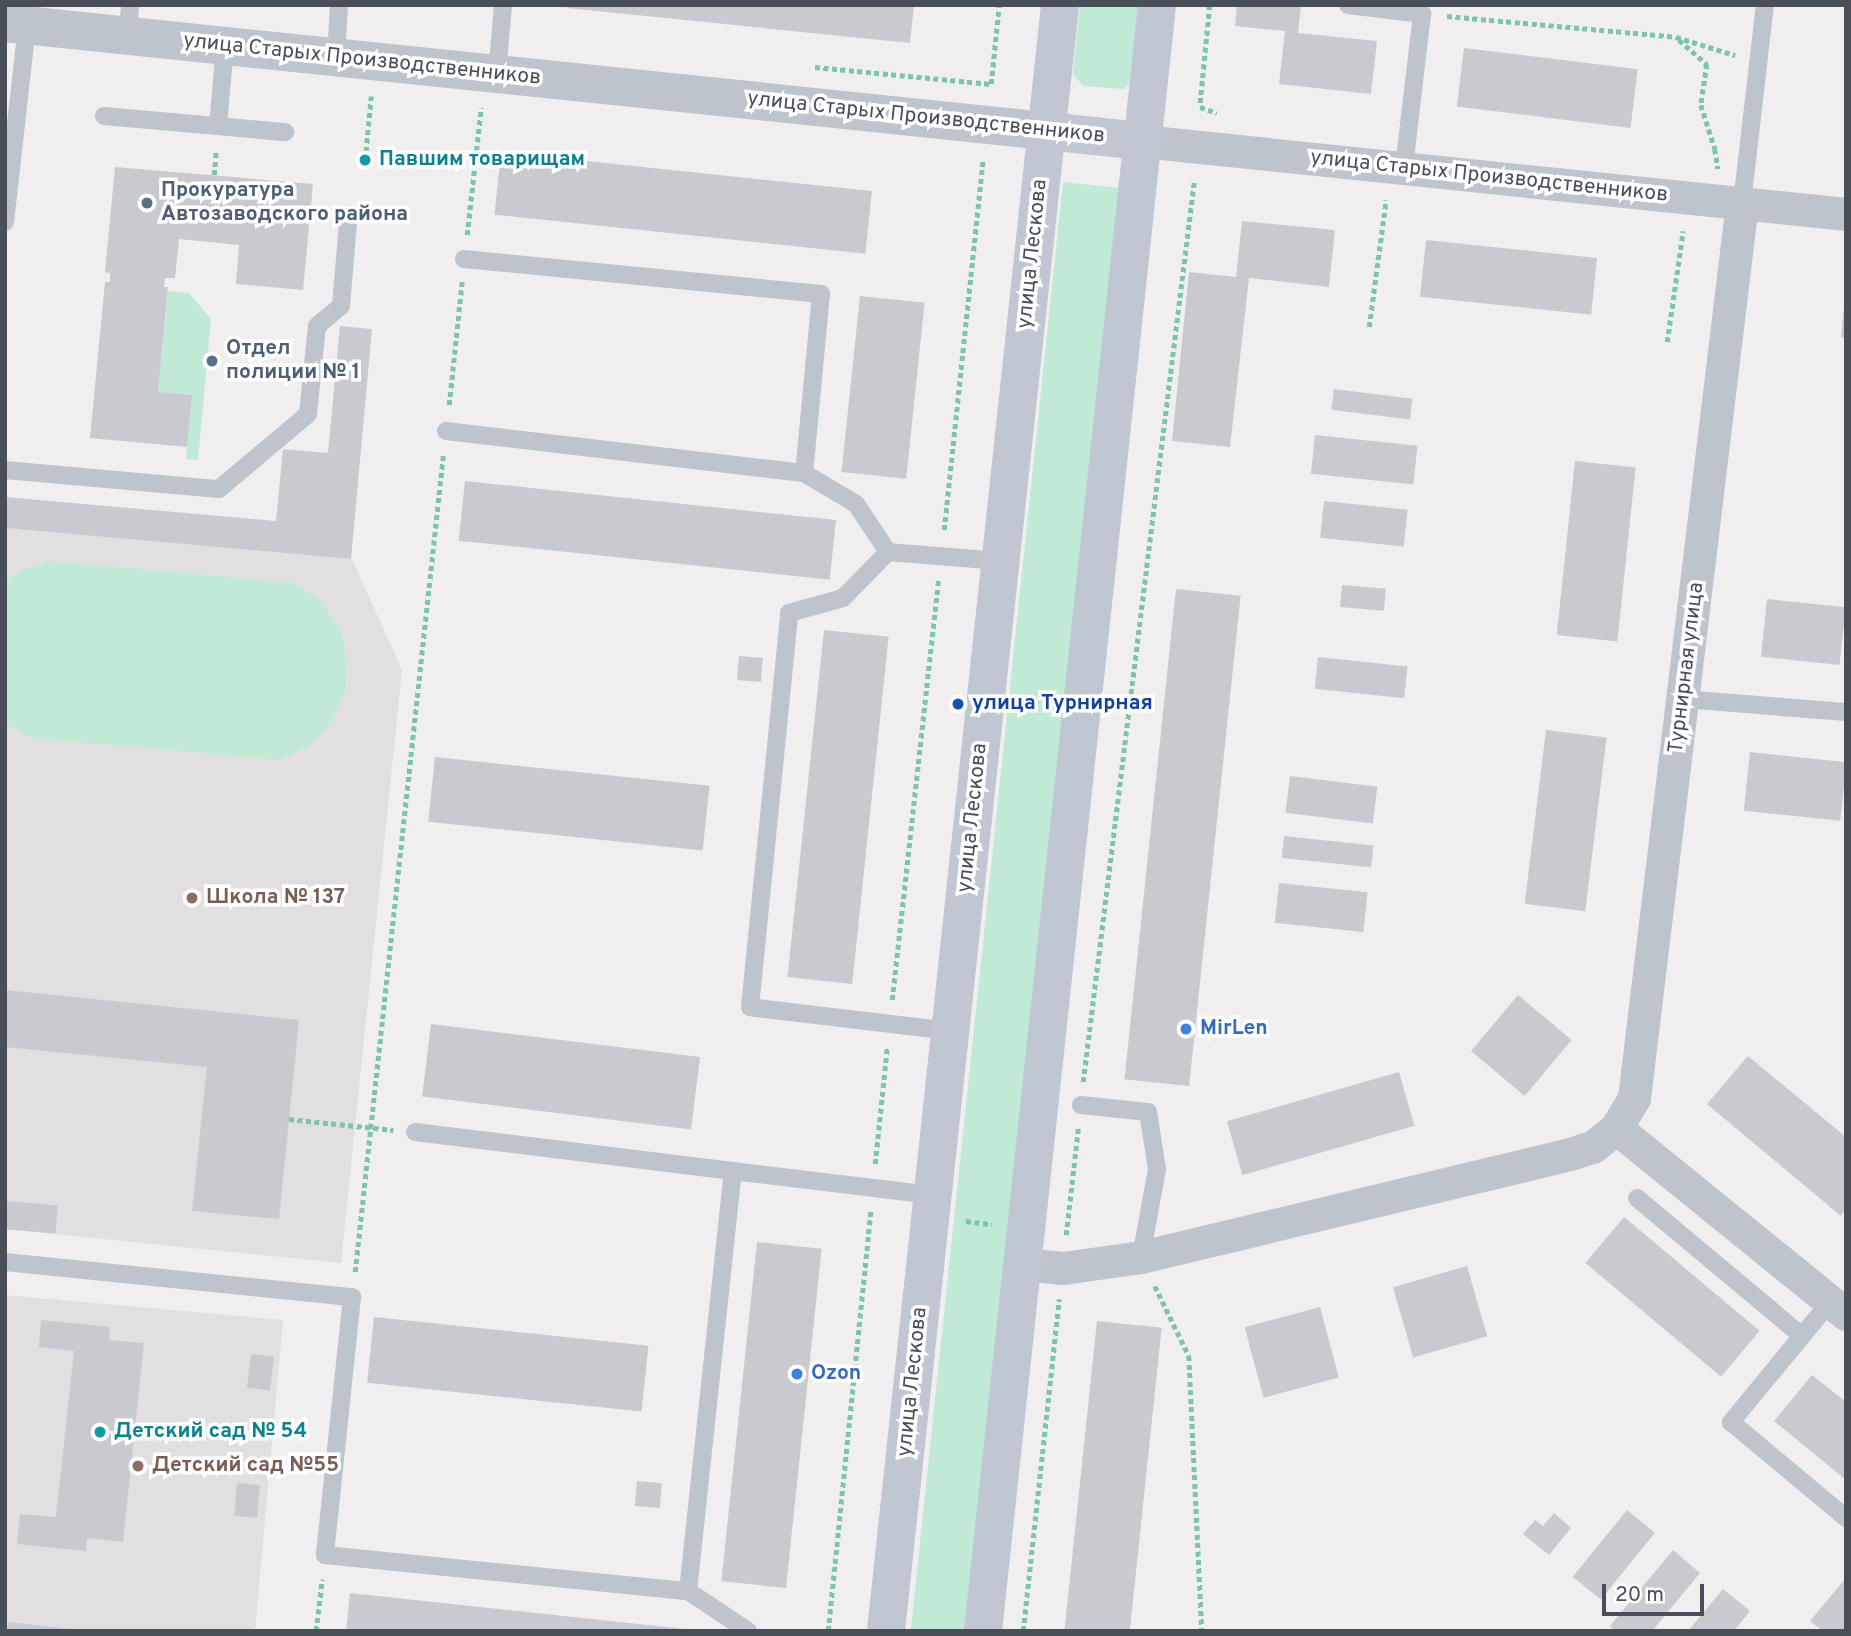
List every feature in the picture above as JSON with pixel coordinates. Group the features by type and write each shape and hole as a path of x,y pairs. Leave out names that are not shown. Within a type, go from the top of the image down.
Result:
{"main road":[{"name":"улица Лескова","path":"886,1631 1060,5"},
{"path":"984,1631 1157,5"},
{"name":"улица Старых Производственников","path":"1046,131 1142,141"}],"street":[{"name":"улица Старых Производственников","path":"16,24 128,21 226,46 336,57 489,87 1046,131"},
{"name":"улица Старых Производственников","path":"1142,141 1846,214"},
{"name":"Турнирная улица","path":"1616,1128 1634,1098 1683,699 1732,202"},
{"path":"1022,1264 1063,1268 1141,1257 1570,1154 1594,1146 1616,1128 1838,1308"}],"lane":[{"path":"336,57 339,5"},
{"path":"489,87 503,5"},
{"path":"1348,5 1422,14 1404,168"},
{"path":"1732,202 1758,62 1765,5"},
{"path":"5,222 16,24"},
{"path":"218,126 226,46"},
{"path":"104,116 285,132"},
{"path":"5,470 219,489 309,414 317,326 341,306 348,223"},
{"path":"464,259 821,294 804,473"},
{"path":"446,431 804,473 856,504 888,552"},
{"path":"950,1031 750,1007 789,613 843,598 888,552 1000,561"},
{"path":"1683,699 1846,712"},
{"path":"1081,1105 1148,1112 1157,1169 1141,1257"},
{"path":"415,1132 932,1195"},
{"path":"688,1591 733,1171"},
{"path":"1637,1198 1802,1336"},
{"path":"5,1262 352,1297 325,1555 688,1591 748,1631"},
{"path":"1838,1308 1802,1336 1731,1422 1846,1518"}],"path":[{"path":"991,84 999,5"},
{"path":"1200,107 1210,5"},
{"path":"1422,14 1676,37 1758,62"},
{"path":"1676,37 1707,64 1701,105 1732,202"},
{"path":"352,1297 464,259 489,87"},
{"path":"365,160 370,107"},
{"path":"214,175 216,149"},
{"path":"828,1631 889,1024 983,159"},
{"path":"1023,1631 1081,1105 1192,182"},
{"path":"1369,327 1386,199"},
{"path":"1667,342 1683,230"},
{"path":"289,1119 415,1132"},
{"path":"1141,1257 1188,1356 1202,1631"},
{"path":"316,1631 325,1555"}],"shaded area":[{"name":"Школа № 137","path":"5,528 352,559 402,670 341,1263 5,1229"},
{"name":"Детский сад №55","path":"5,1295 283,1320 255,1631 5,1631"}],"green space":[{"path":"1080,5 1140,5 1133,81 1124,89 1083,86 1073,74"},
{"path":"1063,182 1125,188 973,1631 911,1631"},
{"path":"168,291 189,293 211,319 198,460 186,459 191,395 158,392"},
{"path":"48,561 295,583 321,602 340,629 347,660 345,693 331,722 309,746 280,760 32,738 6,724 5,581 20,571"}],"building":[{"path":"568,5 914,5 910,43 567,8"},
{"path":"1237,5 1301,5 1298,33 1377,41 1371,94 1279,84 1285,31 1235,26"},
{"path":"1464,48 1638,69 1631,128 1457,107"},
{"path":"501,152 872,191 865,254 494,215"},
{"path":"115,167 313,184 303,290 236,284 239,245 179,239 175,278 165,278 164,287 168,287 158,392 192,395 187,447 90,438 105,282 110,282 110,273 105,272"},
{"path":"1242,221 1335,230 1329,287 1249,278 1230,447 1172,441 1189,272 1236,277"},
{"path":"1426,240 1597,258 1591,315 1420,297"},
{"path":"860,296 925,303 906,479 841,472"},
{"path":"1846,307 1846,338 1841,337"},
{"path":"340,326 372,329 351,559 5,528 5,497 276,521 283,449 328,453"},
{"path":"1334,389 1412,399 1410,419 1331,410"},
{"path":"1315,435 1417,446 1413,485 1311,474"},
{"path":"1575,461 1636,467 1617,641 1557,635"},
{"path":"465,481 836,520 830,580 459,541"},
{"path":"1324,501 1408,510 1404,547 1320,538"},
{"path":"1342,585 1386,589 1384,611 1340,607"},
{"path":"1176,589 1241,596 1189,1086 1124,1079"},
{"path":"1767,599 1846,607 1840,665 1761,657"},
{"path":"824,630 889,637 852,984 788,977"},
{"path":"739,656 763,658 761,682 737,680"},
{"path":"1318,657 1408,666 1404,698 1315,689"},
{"path":"1546,730 1607,737 1585,911 1525,904"},
{"path":"1750,752 1846,762 1840,821 1744,811"},
{"path":"435,757 709,786 703,850 428,822"},
{"path":"1290,776 1377,787 1373,823 1285,813"},
{"path":"1284,836 1374,845 1371,867 1282,858"},
{"path":"1279,883 1368,892 1363,932 1275,923"},
{"path":"5,990 299,1020 279,1219 192,1211 207,1067 5,1047"},
{"path":"1518,995 1572,1040 1525,1096 1471,1051"},
{"path":"431,1024 700,1057 691,1129 422,1096"},
{"path":"1748,1056 1846,1137 1846,1209 1841,1216 1707,1104"},
{"path":"1399,1072 1414,1126 1242,1175 1227,1121"},
{"path":"5,1201 58,1206 55,1234 5,1229"},
{"path":"1624,1217 1760,1331 1721,1377 1585,1263"},
{"path":"757,1242 822,1249 786,1588 721,1581"},
{"path":"1467,1266 1487,1336 1413,1357 1393,1287"},
{"path":"1320,1307 1339,1378 1264,1398 1245,1327"},
{"path":"374,1317 648,1346 642,1411 367,1383"},
{"name":"Детский сад № 54","path":"41,1320 110,1327 109,1340 144,1343 123,1542 87,1538 86,1551 17,1544 20,1514 56,1517 74,1351 39,1347"},
{"path":"1097,1321 1162,1328 1130,1631 1064,1631"},
{"path":"251,1354 274,1357 270,1391 247,1388"},
{"path":"1812,1375 1846,1402 1846,1480 1774,1421"},
{"path":"637,1481 662,1483 660,1508 635,1506"},
{"path":"237,1483 260,1485 257,1518 234,1516"},
{"path":"1627,1510 1655,1533 1601,1599 1573,1577"},
{"path":"1554,1513 1571,1528 1549,1555 1523,1534 1535,1520 1543,1526"},
{"path":"1673,1550 1700,1573 1652,1631 1616,1631 1610,1626"},
{"path":"1846,1578 1846,1631 1823,1631 1810,1621"},
{"path":"1723,1589 1750,1611 1734,1631 1688,1631"},
{"path":"350,1593 685,1629 685,1631 346,1631"},
{"path":"8,1622 71,1629 7,1631"}],"place":[{"name":"Павшим товарищам","path":"365,160"},
{"name":"Прокуратура Автозаводского района","path":"147,203"},
{"name":"Отдел полиции № 1","path":"212,361"},
{"name":"улица Турнирная","path":"958,704"},
{"name":"Школа № 137","path":"192,898"},
{"name":"MirLen","path":"1186,1029"},
{"name":"Ozon","path":"797,1374"},
{"name":"Детский сад № 54","path":"100,1432"},
{"name":"Детский сад №55","path":"138,1466"}]}
